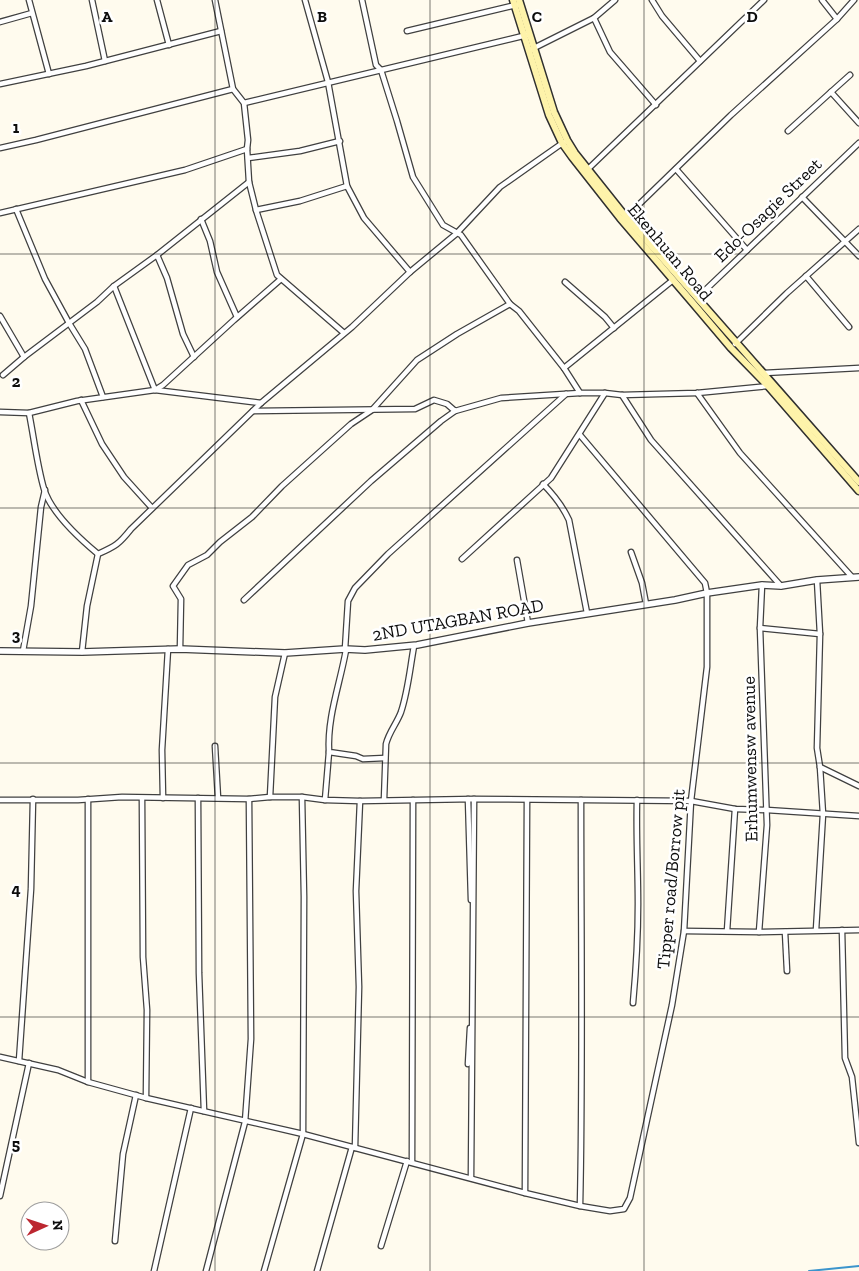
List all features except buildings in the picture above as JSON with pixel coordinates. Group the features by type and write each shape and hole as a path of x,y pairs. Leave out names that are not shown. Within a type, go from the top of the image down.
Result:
{"main road":[{"name":"Ekenhuan Road","path":"516,2 549,115 584,173 673,280 859,491"},
{"name":"Ekenhuan Road","path":"564,141 697,298 733,346 764,373 858,480"}],"street":[{"path":"29,0 49,74"},
{"path":"92,0 105,61"},
{"path":"157,0 168,45"},
{"path":"215,0 233,89 244,103 248,140 249,182 277,275 344,333"},
{"path":"305,0 328,82 348,186 364,218 410,272"},
{"path":"362,0 376,65 381,70 413,178 443,225 456,234 461,235 510,304 520,311 564,368 580,393"},
{"path":"531,49 594,18 615,0"},
{"path":"652,0 662,16 700,61"},
{"path":"587,170 764,0"},
{"path":"822,0 837,19"},
{"path":"626,216 837,19 854,0"},
{"path":"407,31 516,2"},
{"path":"0,22 32,12"},
{"path":"594,18 610,52 656,106"},
{"path":"0,84 105,61 221,31"},
{"path":"244,103 526,35"},
{"path":"788,131 850,75"},
{"path":"0,148 233,89"},
{"path":"831,92 859,123"},
{"path":"248,158 300,151 340,140"},
{"path":"98,554 110,550 120,542 152,508 261,403 456,234 500,186 564,141"},
{"name":"Edo-Osagie Street","path":"697,298 859,143"},
{"path":"0,212 185,170 247,149"},
{"path":"676,168 747,250"},
{"path":"3,375 97,302 114,286 157,255 249,182"},
{"path":"256,210 300,201 348,186"},
{"path":"802,198 859,256"},
{"path":"16,209 45,279 85,349 103,397"},
{"path":"201,219 210,241 218,272 237,316"},
{"path":"733,346 806,276 859,229"},
{"path":"157,255 167,278 183,334 194,357"},
{"path":"806,276 848,327"},
{"path":"155,390 163,385 237,316 281,279"},
{"path":"564,368 673,280"},
{"path":"565,282 600,312 614,328"},
{"path":"114,286 155,390"},
{"path":"180,649 180,599 173,586 188,565 207,555 220,542 252,517 282,486 351,424 372,410 417,360 456,334 510,304"},
{"path":"0,316 24,357"},
{"path":"764,373 859,368"},
{"path":"244,600 371,481 441,421 455,412 500,398 580,393 622,395 697,393 768,386"},
{"path":"0,412 29,413 82,400 155,390 261,403"},
{"path":"462,559 551,478 605,393"},
{"path":"697,393 740,452 856,577"},
{"path":"325,800 330,719 339,687 346,650 348,601 355,588 388,554 566,394"},
{"path":"622,395 650,440 781,586"},
{"path":"82,400 102,444 124,477 152,508"},
{"path":"254,410 415,409 434,400 447,404 455,412"},
{"path":"29,413 45,490 52,505 82,540 98,554"},
{"path":"580,435 705,583 707,593"},
{"path":"543,484 556,497 569,520 587,613"},
{"path":"23,651 31,606 41,507 45,490"},
{"path":"630,552 642,583 646,604"},
{"path":"82,652 87,606 98,554"},
{"path":"517,560 528,623"},
{"name":"2ND UTAGBAN ROAD","path":"0,651 82,652 180,649 285,653 414,646 528,623 707,593 856,577"},
{"path":"816,930 823,814 817,748 820,634 817,580"},
{"name":"Erhumwensw avenue","path":"759,932 767,810 760,628 762,586"},
{"name":"Tipper road/Borrow pit","path":"580,1206 610,1211 624,1209 630,1198 672,1005 684,931 691,801 707,667 707,593"},
{"path":"760,628 820,634"},
{"path":"384,800 385,758 388,736 401,712 414,646"},
{"path":"163,798 162,750 168,649"},
{"path":"270,797 275,697 285,653"},
{"path":"215,746 218,798"},
{"path":"329,752 356,756 363,759 385,758"},
{"path":"820,767 859,786"},
{"path":"264,1271 303,1134 304,897 302,797"},
{"path":"0,800 302,797 360,801 537,799 691,801 735,809 859,816"},
{"path":"88,798 88,1082"},
{"path":"142,798 143,957 147,1010 146,1098"},
{"path":"198,798 199,973 204,1111"},
{"path":"19,1061 31,889 32,799"},
{"path":"206,1271 245,1122 251,1040 249,799"},
{"path":"468,799 471,949 468,1064"},
{"path":"471,1178 474,799"},
{"path":"381,1246 409,1162 412,800"},
{"path":"526,1065 527,800"},
{"path":"525,1193 527,800"},
{"path":"0,1057 58,1070 88,1082 146,1098 303,1134 580,1206 582,1094 580,982 581,800"},
{"path":"633,1003 637,956 638,902 635,840 637,800"},
{"path":"317,1271 354,1147 359,987 356,891 360,801"},
{"path":"727,931 735,809"},
{"path":"842,930 845,1058 852,1077 859,1144"},
{"path":"684,931 785,932 859,930"},
{"path":"785,932 787,971"},
{"path":"0,1196 29,1063"},
{"path":"116,1241 123,1154 136,1095"},
{"path":"154,1271 190,1108"}],"waterway":[{"path":"809,1271 859,1266"}]}
